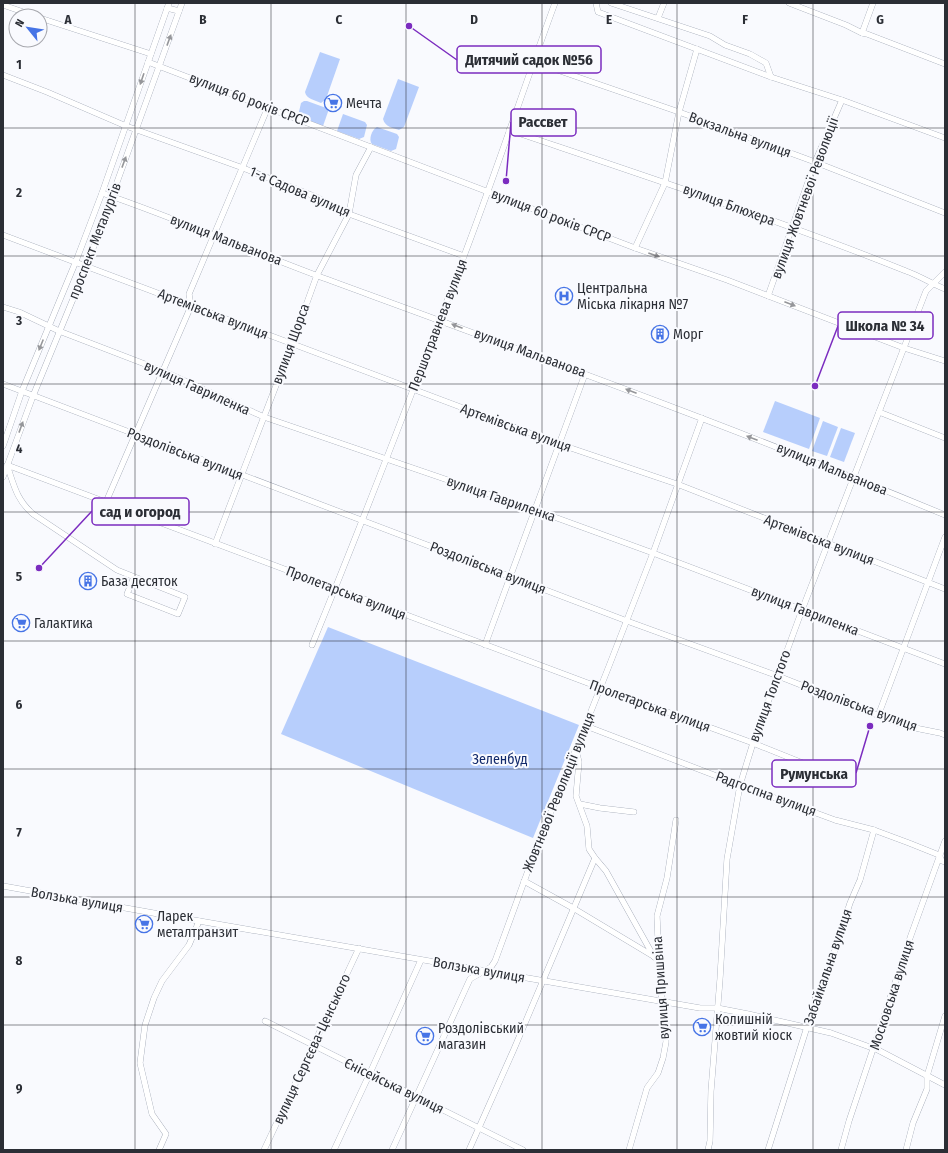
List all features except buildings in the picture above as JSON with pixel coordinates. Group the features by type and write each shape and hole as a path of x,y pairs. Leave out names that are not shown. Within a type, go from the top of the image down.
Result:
{"street":[{"name":"проспект Металургів","path":"3,477 5,464 87,265 182,3"},
{"name":"Першотравнева вулиця","path":"312,645 414,390 555,3"},
{"path":"596,3 598,12 772,77 842,100 945,138"},
{"path":"612,3 710,36 725,45 750,54 766,62 772,77"},
{"path":"658,18 664,3"},
{"path":"789,3 846,25 862,33 945,64"},
{"path":"862,33 873,3"},
{"name":"проспект Металургів","path":"3,446 22,392 76,261 102,193 168,5"},
{"path":"168,5 179,11"},
{"path":"48,21 151,54"},
{"path":"635,248 665,183 679,112 697,49"},
{"name":"вулиця 60 років СРСР","path":"148,62 635,248 727,280 904,348 945,361"},
{"name":"Вокзальна вулиця","path":"534,62 679,112 815,162 945,214"},
{"path":"3,75 126,126"},
{"name":"вулиця Жовтневої Революції","path":"768,296 815,162 842,100"},
{"path":"106,502 191,306 189,294 268,107"},
{"name":"1-а Садова вулиця","path":"126,126 243,168 314,196 349,214 464,256"},
{"name":"вулиця Блюхера","path":"509,130 792,228 908,272 945,289"},
{"name":"вулиця Щорса","path":"215,544 317,275 349,214 356,175 371,148"},
{"name":"вулиця Мальванова","path":"102,193 317,275 702,418 854,477 945,515"},
{"path":"3,234 76,261"},
{"name":"Артемівська вулиця","path":"76,261 414,390 560,444 677,484 945,589"},
{"name":"вулиця Толстого","path":"708,1150 710,1141 711,1091 728,859 740,785 753,744 802,610 829,544 926,291 945,272"},
{"path":"3,307 19,312 49,327"},
{"name":"вулиця Гавриленка","path":"49,327 163,371 264,417 535,510 653,553 945,664"},
{"path":"485,645 585,374"},
{"path":"3,384 22,392"},
{"name":"Роздолівська вулиця","path":"22,392 627,621 778,676 878,716 905,726 945,735"},
{"path":"879,412 945,438"},
{"name":"Жовтневої Революції вулиця","path":"392,1150 470,979 491,967 495,962 524,880 653,553 702,418"},
{"path":"5,464 18,496 33,514 117,570 185,597 178,614 127,594 134,577"},
{"name":"Пролетарська вулиця","path":"5,464 335,589 753,744 850,782"},
{"path":"878,716 945,537"},
{"name":"Радгоспна вулиця","path":"586,726 835,820 874,830 939,855 942,861 945,862"},
{"path":"576,750 579,762 576,796 587,826 587,841 589,849 606,871 656,958"},
{"path":"580,804 634,812"},
{"name":"вулиця Пришвіна","path":"629,1150 647,1088 658,1073 666,1042 665,1013 656,958 657,916 667,878 676,820"},
{"name":"Забайкальна вулиця","path":"768,1150 807,1027 827,974 850,903 860,880 874,830"},
{"name":"Московська вулиця","path":"841,1150 849,1122 945,841"},
{"path":"469,1150 572,908 595,858"},
{"path":"524,880 656,958"},
{"name":"Волзька вулиця","path":"3,886 483,971 700,1008 717,1008 748,1014 831,1033 874,1048 945,1086"},
{"path":"159,1150 166,1134 152,1114 140,1063 145,1025 154,998 162,981 189,945 199,921"},
{"name":"вулиця Сергєєва-Ценського","path":"264,1150 359,948"},
{"path":"334,1150 421,960"},
{"path":"906,1150 913,1123 927,1089 927,1076 945,1016"},
{"name":"Єнісейська вулиця","path":"265,1021 523,1150"}],"green space":[{"path":"320,52 340,59 326,99 321,103 309,98 305,92"},
{"path":"398,79 419,87 404,127 399,130 387,125 383,119"},
{"path":"304,101 329,109 323,126 298,116 301,103"},
{"path":"343,114 365,122 367,125 364,137 359,139 337,131"},
{"path":"377,127 397,134 399,137 396,149 391,151 372,144 370,140 371,135"},
{"path":"775,401 820,418 809,449 763,432"},
{"path":"823,421 838,427 827,456 812,451"},
{"path":"841,428 855,433 844,462 830,457"},
{"name":"Зеленбуд","path":"328,627 579,725 533,838 281,734"}],"place":[{"name":"Дитячий садок №56","path":"409,26"},
{"name":"Мечта","path":"333,103"},
{"name":"Рассвет","path":"506,181"},
{"name":"Центральна Міська лікарня №7","path":"564,296"},
{"name":"Морг","path":"660,334"},
{"name":"Школа № 34","path":"815,386"},
{"name":"сад и огород","path":"39,568"},
{"name":"База десяток","path":"88,581"},
{"name":"Галактика","path":"21,623"},
{"name":"Румунська","path":"870,726"},
{"name":"Ларек металтранзит","path":"144,924"},
{"name":"Колишній жовтий кіоск","path":"702,1027"},
{"name":"Роздолівський магазин","path":"425,1036"}]}
